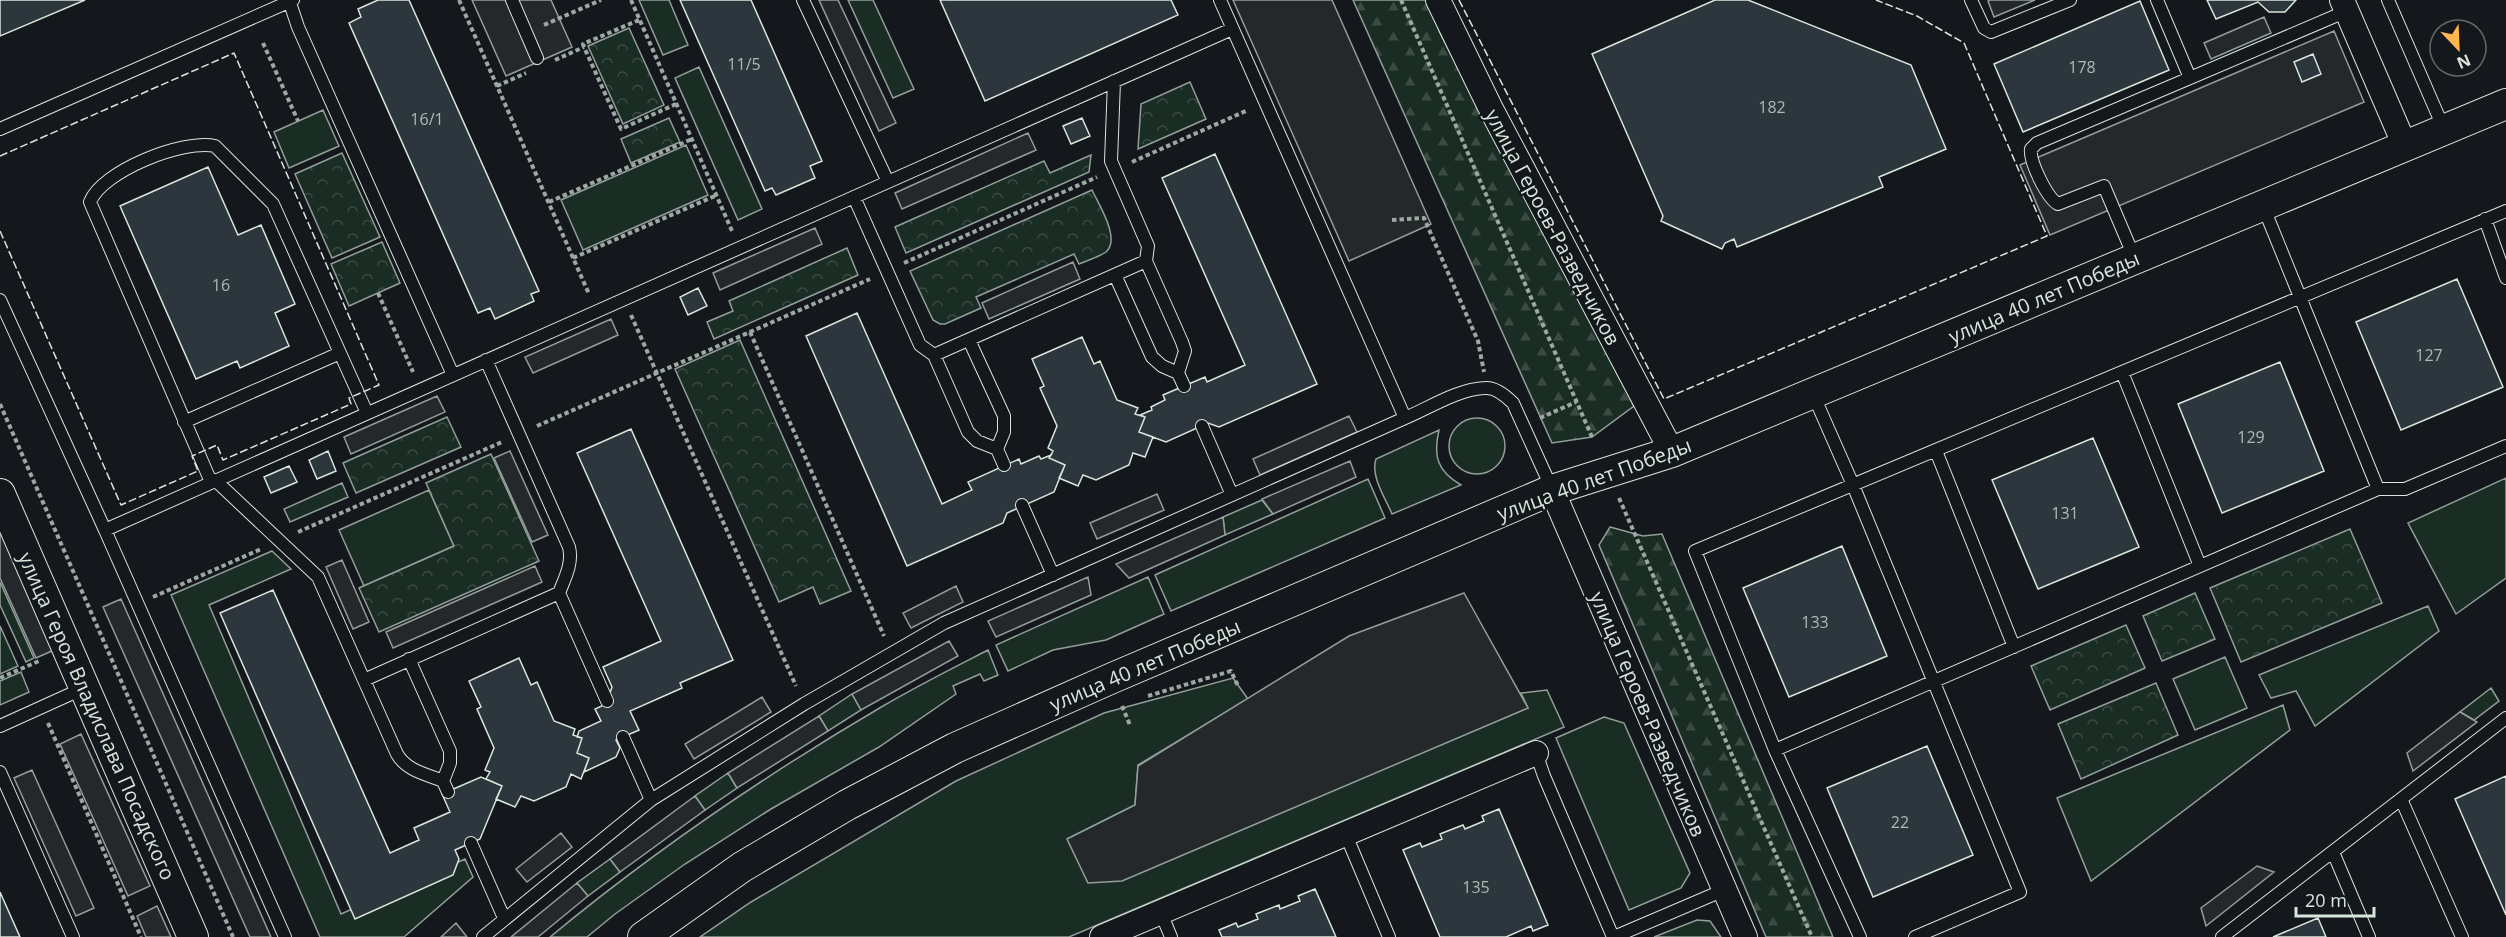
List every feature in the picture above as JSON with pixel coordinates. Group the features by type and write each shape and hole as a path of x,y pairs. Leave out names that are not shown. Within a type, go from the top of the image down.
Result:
{"street":[{"name":"улица Героев-Разведчиков","path":"1438,0 1490,107 1672,452"},
{"path":"2344,6 2405,146"},
{"name":"улица 40 лет Победы","path":"643,937 742,867 847,805 956,748 1110,679 1552,490 1672,452 2506,104"},
{"name":"улица Героев-Разведчиков","path":"1552,490 1744,937"},
{"name":"улица Героя Владислава Посадского","path":"0,494 194,937"},
{"path":"1102,937 1536,753"}],"lane":[{"path":"0,129 290,0 298,27 453,375"},
{"path":"512,0 537,58"},
{"path":"803,0 888,182"},
{"path":"1220,0 1405,418"},
{"path":"1971,0 1984,28 1991,32 2070,0"},
{"path":"2157,0 2190,78"},
{"path":"2388,0 2444,130"},
{"path":"2135,259 2104,186 2058,204 2047,195 2031,158 2031,149 2037,143 2190,78 2344,6"},
{"path":"105,530 1232,29"},
{"path":"1114,81 1110,151 1114,170 1148,246 1146,261 1185,351 1178,373"},
{"path":"367,413 273,204 215,146 203,144 152,156 102,185 93,193 90,202 184,422 213,481 318,577 403,764 446,786 450,751 409,659"},
{"path":"854,197 920,345 934,355 972,438 998,449"},
{"path":"2263,206 2378,489"},
{"path":"1860,937 1775,750 1695,551 2506,211"},
{"path":"2485,219 2506,278"},
{"path":"934,355 1146,261"},
{"path":"1116,275 1152,357 1162,366 1178,373 1184,386"},
{"path":"0,300 105,530 285,937"},
{"path":"969,340 1004,417 1004,432 998,449 1004,465"},
{"path":"184,422 340,353"},
{"path":"486,360 569,547 570,564 559,593 607,701"},
{"path":"2122,372 2200,566"},
{"path":"483,937 651,800 804,704 944,623 1466,391 1487,387 1504,394 1513,403 1552,490"},
{"path":"1812,393 1853,485 2020,892 1915,937"},
{"path":"1202,426 1232,495"},
{"path":"1775,750 2378,489 2405,489 2506,446"},
{"path":"1936,451 2014,647"},
{"path":"1023,506 1053,575"},
{"path":"364,680 559,593"},
{"path":"0,726 85,688"},
{"path":"2222,937 2506,718"},
{"path":"623,737 651,800"},
{"path":"1536,753 1613,937 1724,890"},
{"path":"0,772 73,937"},
{"path":"2401,799 2462,937"},
{"path":"1346,835 1389,937"},
{"path":"471,843 504,918"},
{"path":"2332,852 2369,937"},
{"path":"1161,912 1171,937"}],"path":[{"path":"459,0 597,311"},
{"path":"526,33 601,0"},
{"path":"631,0 740,248"},
{"path":"1401,0 1592,437"},
{"path":"639,20 583,44 584,47 621,129 676,104"},
{"path":"263,43 298,121"},
{"path":"137,604 1265,103"},
{"path":"549,202 692,139"},
{"path":"573,258 717,195"},
{"path":"1392,220 1424,218 1478,340 1487,387"},
{"path":"378,293 421,389"},
{"path":"624,299 804,704"},
{"path":"750,332 892,653"},
{"path":"1537,419 1576,402"},
{"path":"0,404 233,937"},
{"path":"1618,496 1812,937"},
{"path":"0,678 39,661"},
{"path":"1139,699 1231,671 1238,686"},
{"path":"1130,703 1121,704 1130,725"},
{"path":"41,708 141,937"}],"green space":[{"path":"639,0 669,0 688,45 663,55"},
{"path":"848,0 873,0 914,89 893,98"},
{"path":"1353,0 1427,0 1440,33 1634,406 1592,437 1552,443"},
{"path":"629,28 664,105 623,124 588,46"},
{"path":"699,67 762,209 738,220 675,78"},
{"path":"1190,82 1206,119 1138,149 1141,104"},
{"path":"323,110 339,146 289,168 274,132"},
{"path":"669,118 680,142 631,163 621,139"},
{"path":"686,145 708,195 583,250 561,200"},
{"path":"342,153 380,237 332,258 295,174"},
{"path":"1091,155 1089,172 906,253 895,227 1044,161 1050,173"},
{"path":"1092,190 1110,231 1110,246 1106,252 1079,264 1074,254 976,297 981,308 945,324 933,320 910,271"},
{"path":"382,242 400,283 349,306 331,264"},
{"path":"847,248 858,275 714,339 707,322 733,311 729,301"},
{"path":"740,340 851,591 820,604 813,587 779,602 675,369"},
{"path":"447,417 461,447 356,493 343,463"},
{"path":"1471,418 1483,418 1497,426 1505,440 1503,457 1497,466 1483,474 1471,474 1454,462 1449,452 1449,440 1461,423"},
{"path":"1439,430 1437,455 1439,462 1447,474 1461,485 1392,514 1377,480 1376,459"},
{"path":"491,454 539,561 379,632 359,588 454,546 426,483"},
{"path":"2506,478 2506,578 2456,614 2408,523"},
{"path":"1368,479 1385,518 1171,611 1155,575"},
{"path":"342,483 348,497 290,522 284,509"},
{"path":"429,490 454,546 364,586 339,530"},
{"path":"1262,500 1273,514 1225,535 1223,517"},
{"path":"1610,527 1643,536 1662,534 1833,937 1766,937 1599,545"},
{"path":"2350,529 2382,603 2241,662 2210,588"},
{"path":"272,551 291,569 209,605 341,914 465,859 473,877 404,937 320,937 171,595"},
{"path":"1148,577 1164,614 1106,640 1053,650 1008,671 996,645"},
{"path":"0,582 34,658 26,662 0,605"},
{"path":"2195,593 2215,639 2162,661 2143,616"},
{"path":"2428,606 2439,631 2315,726 2296,691 2271,698 2259,675"},
{"path":"2126,625 2145,668 2050,710 2031,666"},
{"path":"0,626 18,666 0,674"},
{"path":"988,650 998,675 984,681 980,674 953,686 956,694 879,747 771,809 685,864 587,937 550,937 670,844 754,786 883,706"},
{"path":"2225,657 2247,708 2195,730 2173,679"},
{"path":"21,672 29,692 0,705 0,681"},
{"path":"1233,678 1248,699 1138,765 1135,805 1067,839 1528,708 1521,693 1547,690 1564,727 1069,937 700,937 751,902 956,781 1104,713"},
{"path":"2156,683 2178,735 2081,779 2058,724"},
{"path":"2491,688 2499,701 2474,720 2460,712"},
{"path":"852,694 861,710 828,731 819,716"},
{"path":"2283,705 2290,730 2091,881 2057,798"},
{"path":"1604,717 1624,723 1690,873 1681,888 1629,910 1556,738"},
{"path":"728,773 737,788 705,810 695,796"},
{"path":"610,859 620,872 588,896 577,883"},
{"path":"1697,920 1710,921 1721,937 1654,937"}],"shaded area":[{"path":"472,0 551,0 572,47 506,76"},
{"path":"819,0 838,0 896,123 879,131"},
{"path":"1233,0 1332,0 1431,224 1349,261"},
{"path":"2035,0 1994,17 1988,1"},
{"path":"2264,17 2271,33 2211,59 2204,43"},
{"path":"2334,31 2364,102 2050,235 2020,165"},
{"path":"1028,133 1036,150 902,209 895,193"},
{"path":"815,228 822,244 720,290 713,273"},
{"path":"1073,262 1080,279 989,319 982,303"},
{"path":"611,319 618,335 533,373 525,357"},
{"path":"437,396 445,412 351,454 344,437"},
{"path":"1349,416 1357,432 1260,475 1253,459"},
{"path":"510,451 548,535 532,542 494,458"},
{"path":"1350,461 1356,477 1273,514 1262,499"},
{"path":"1157,494 1164,510 1097,539 1090,523"},
{"path":"1223,517 1225,535 1129,578 1116,564"},
{"path":"0,531 54,650 36,658 0,578"},
{"path":"342,560 369,622 353,629 326,567"},
{"path":"535,566 542,582 393,648 386,632"},
{"path":"1088,577 1091,595 996,637 988,621"},
{"path":"956,586 963,602 911,628 903,613"},
{"path":"1464,593 1528,708 1122,881 1088,883 1067,839 1135,805 1138,766 1349,636"},
{"path":"121,599 271,937 250,937 103,607"},
{"path":"949,641 958,656 861,710 852,694"},
{"path":"762,697 771,712 694,759 685,744"},
{"path":"2460,712 2477,722 2413,771 2407,753"},
{"path":"819,716 828,731 737,788 728,773"},
{"path":"81,734 150,886 128,896 60,744"},
{"path":"32,770 94,908 76,916 14,778"},
{"path":"695,796 705,810 620,872 610,859"},
{"path":"561,833 572,847 527,882 516,869"},
{"path":"2257,866 2274,872 2206,926 2201,908"},
{"path":"577,883 588,896 538,937 511,937"},
{"path":"157,906 171,937 146,937 137,916"},
{"path":"456,923 467,937 441,937"}],"building":[{"path":"0,0 85,0 0,36"},
{"path":"378,0 409,0 539,291 531,294 534,301 495,319 490,308 478,313 349,23 361,17 358,9"},
{"path":"680,0 751,0 822,161 810,166 815,178 776,195 772,188 765,191"},
{"path":"940,0 1171,0 1178,15 985,101"},
{"path":"1715,0 1748,0 1911,65 1946,149 1879,177 1883,187 1737,247 1734,239 1725,243 1722,249 1661,221 1663,216 1592,54"},
{"path":"2207,0 2296,0 2285,12 2269,12 2258,2 2216,19"},
{"path":"2140,1 2169,70 2023,132 1994,64"},
{"path":"2313,54 2321,74 2302,82 2294,62"},
{"path":"1082,118 1090,136 1071,144 1063,126"},
{"path":"1215,154 1317,384 1219,427 1208,423 1166,442 1139,432 1145,417 1140,415 1152,410 1151,407 1165,400 1163,395 1205,377 1207,382 1245,365 1162,178"},
{"path":"208,167 238,235 261,225 295,304 275,313 289,346 240,368 237,361 196,379 120,206"},
{"path":"2457,279 2503,387 2401,430 2356,322"},
{"path":"698,288 707,306 688,315 680,297"},
{"path":"857,313 942,504 972,490 968,482 1019,459 1021,464 1039,456 1041,459 1051,455 1049,458 1065,465 1054,492 1007,513 1003,523 907,566 806,336"},
{"path":"1082,337 1094,364 1100,361 1117,400 1138,408 1135,414 1145,417 1139,432 1153,437 1145,457 1133,453 1129,465 1096,480 1083,475 1078,486 1059,478 1065,465 1049,458 1053,451 1048,448 1057,426 1040,388 1044,386 1032,359"},
{"path":"2280,362 2324,471 2222,513 2178,404"},
{"path":"631,429 733,660 680,683 682,688 630,711 639,730 616,740 620,748 616,757 584,772 589,758 577,753 582,738 577,737 579,731 601,721 595,709 606,704 612,687 603,667 661,641 577,453"},
{"path":"2093,438 2139,547 2038,589 1992,480"},
{"path":"328,451 336,471 317,479 309,460"},
{"path":"289,466 297,482 271,493 264,477"},
{"path":"1842,546 1887,656 1789,697 1743,588"},
{"path":"273,590 390,853 419,840 414,828 450,812 442,794 481,777 502,786 480,839 455,850 459,859 453,875 355,919 220,613"},
{"path":"519,658 531,685 537,682 554,721 575,729 573,735 582,738 577,753 589,758 581,779 571,774 566,787 534,801 521,796 515,807 496,799 502,786 486,779 490,772 485,770 494,748 477,709 481,707 469,681"},
{"path":"1927,746 1973,855 1873,897 1827,788"},
{"path":"2506,776 2506,915 2455,799"},
{"path":"1499,809 1548,925 1533,931 1531,926 1506,937 1440,937 1403,850 1420,843 1422,847 1442,839 1440,834 1463,825 1465,829 1484,821 1482,816"},
{"path":"1315,889 1336,937 1222,937 1219,930 1236,923 1238,927 1258,919 1256,914 1279,905 1280,909 1300,901 1298,896"},
{"path":"0,892 20,937 0,937"},
{"path":"2318,918 2326,937 2273,937"}],"fence":[{"path":"1459,0 1664,399 2047,236 1964,43 1917,16 1876,0"},
{"path":"0,156 234,53 379,385 349,398 351,404 223,460 217,445 192,456 198,471 121,505 0,231"}]}
